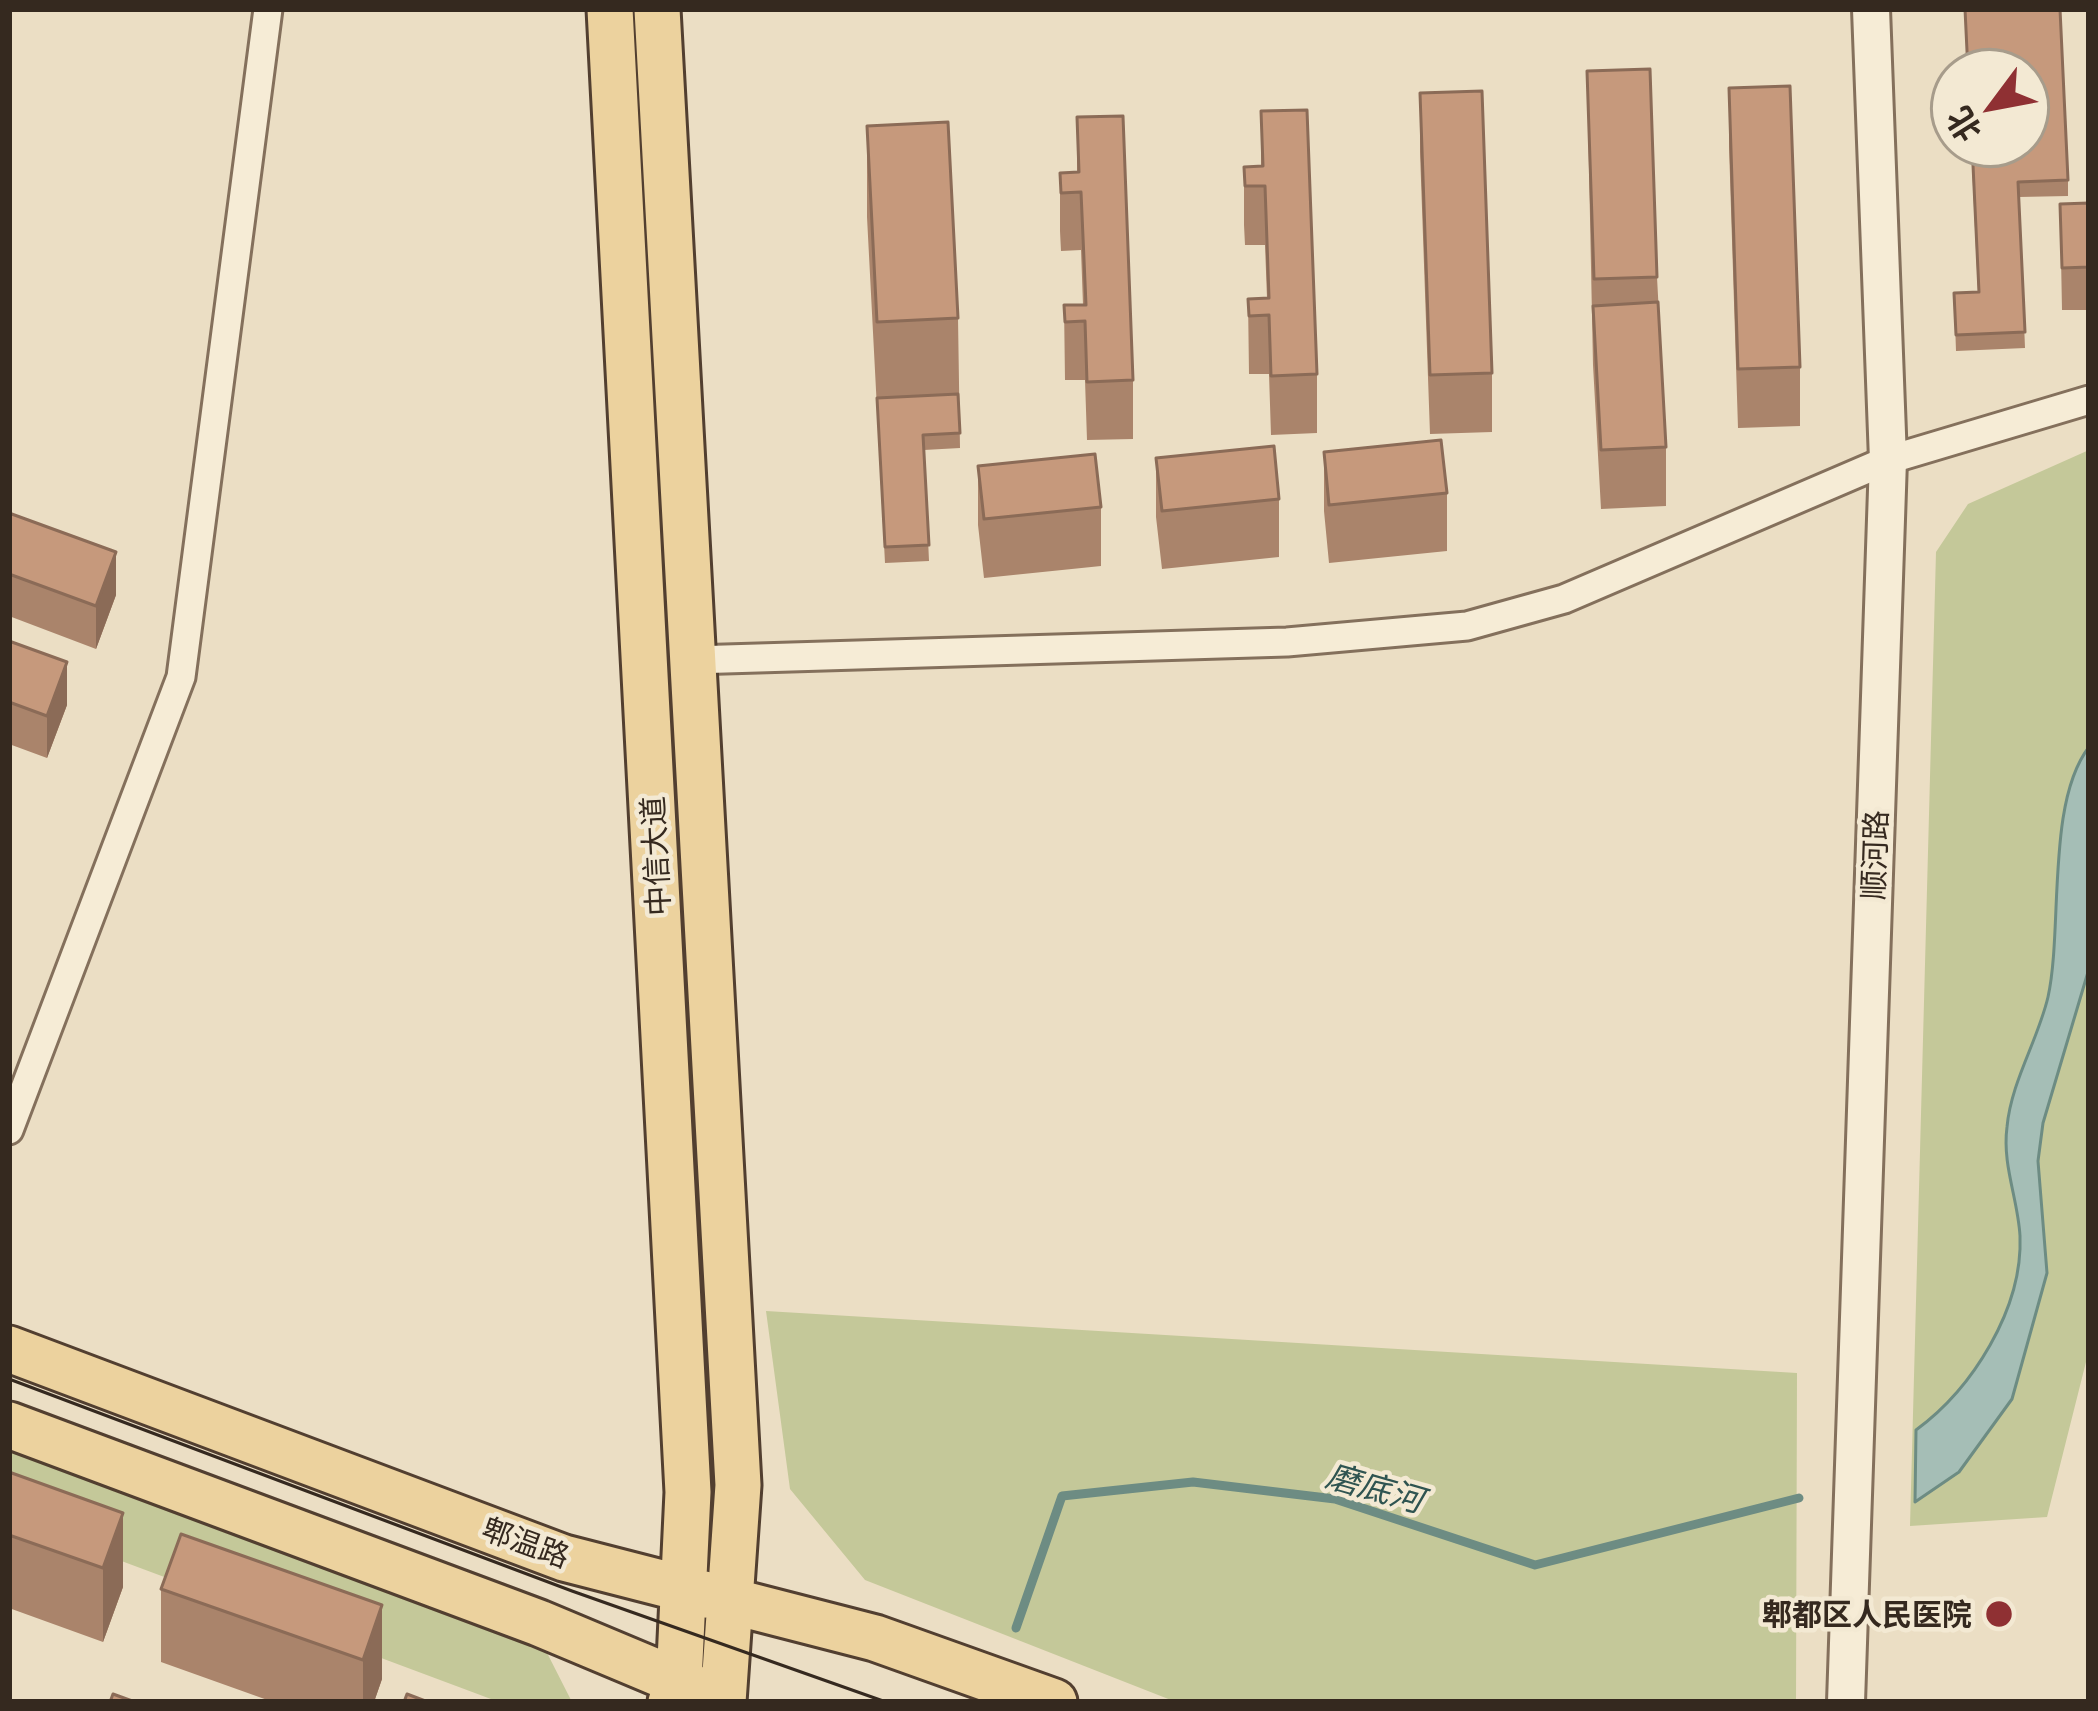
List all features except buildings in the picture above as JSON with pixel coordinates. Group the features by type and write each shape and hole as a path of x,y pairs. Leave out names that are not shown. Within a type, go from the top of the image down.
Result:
{"main road":[{"name":"中信大道","path":"610,9 688,1492 675,1692"},
{"name":"中信大道","path":"657,9 737,1486 725,1701"},
{"name":"郫温路","path":"9,1349 564,1558 875,1638 1054,1702"},
{"path":"9,1425 539,1623 675,1692 725,1701"}],"street":[{"path":"9,1130 182,677 268,9"},
{"name":"顺河路","path":"1846,1702 1888,460 1870,9"},
{"path":"692,660 1286,642 1467,626 1564,599 1888,460 2089,400"}],"green space":[{"path":"2089,450 2089,1350 2047,1517 1910,1526 1936,552 1968,504"},
{"path":"766,1311 1797,1373 1796,1702 1176,1702 865,1580 790,1489"},
{"path":"9,1449 543,1645 572,1702 499,1702 9,1519"}],"water":[{"path":"2089,747 2088,972 2043,1123 2038,1161 2047,1273 2012,1399 1959,1472 1915,1502 1916,1430 1974,1370 2013,1291 2020,1236 2007,1127 2048,997 2061,832 2076,771"}],"waterway":[{"name":"磨底河","path":"1016,1628 1062,1496 1193,1482 1335,1499 1535,1565 1799,1498"}],"tram line":[{"path":"9,1379 572,1591 886,1702"}],"place":[{"name":"郫都区人民医院","path":"1999,1614"}]}
